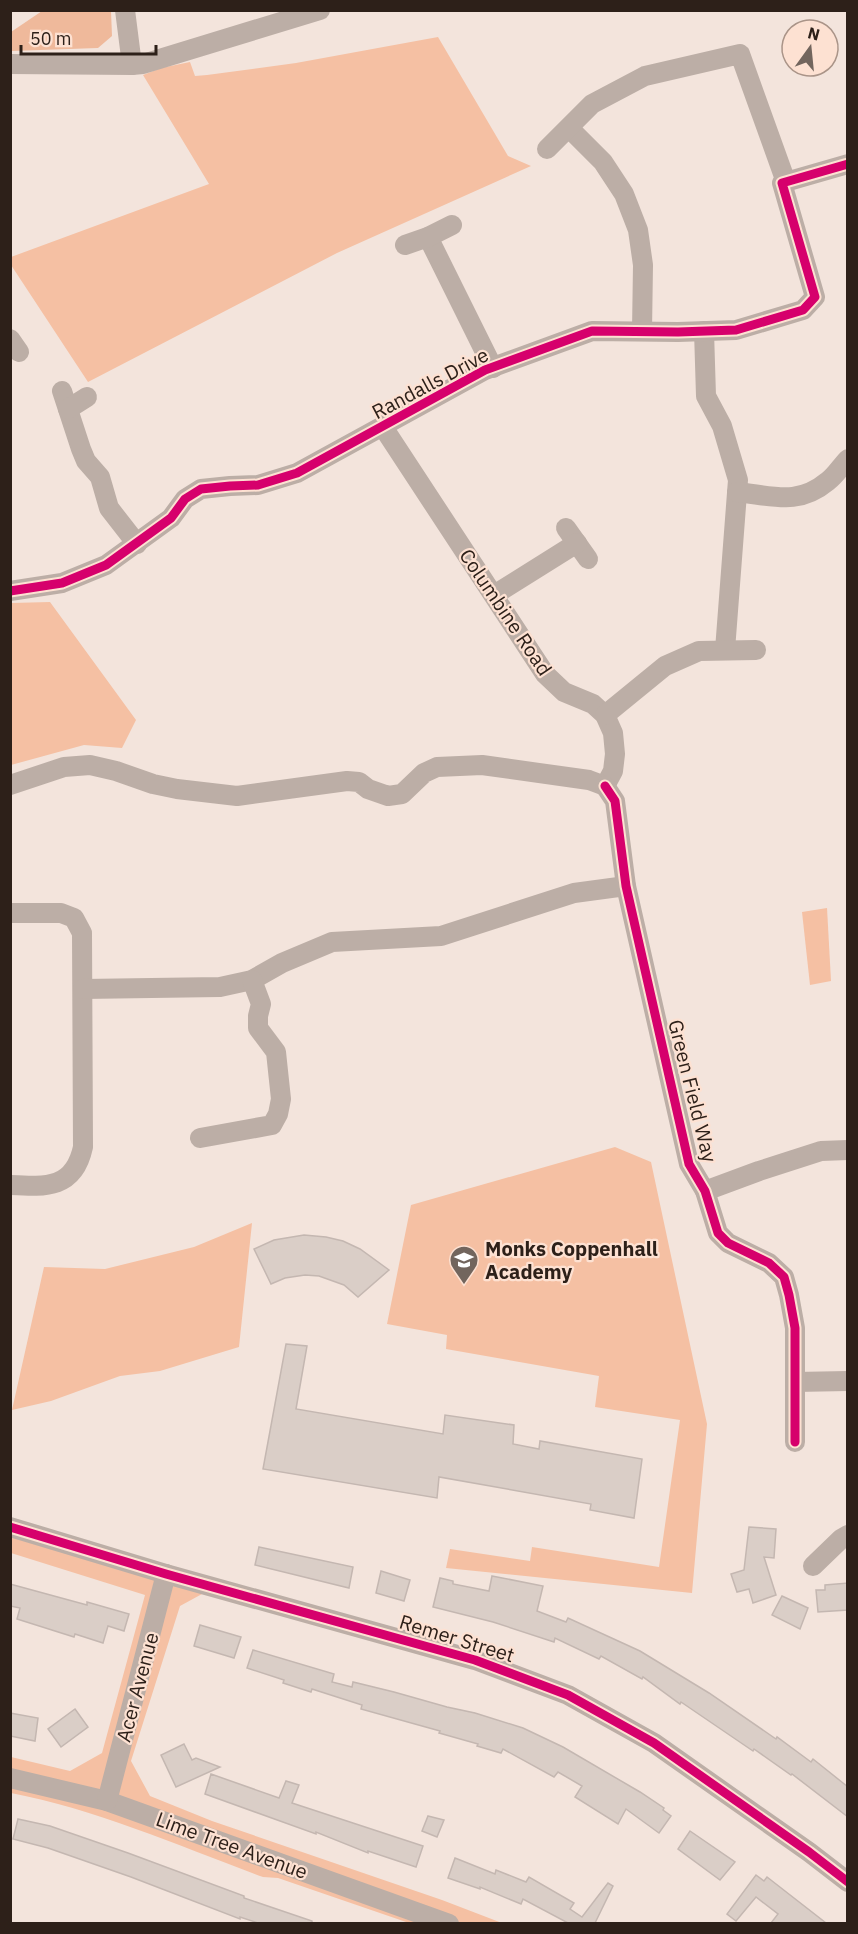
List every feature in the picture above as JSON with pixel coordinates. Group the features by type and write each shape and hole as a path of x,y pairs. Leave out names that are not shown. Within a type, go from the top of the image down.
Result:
{"street":[{"path":"125,10 132,65"},
{"path":"10,64 132,65 175,55 320,10"},
{"path":"547,149 592,104 645,76 740,54 786,182 848,164"},
{"path":"568,128 603,162 624,194 638,230 643,265 642,331"},
{"name":"Randalls Drive","path":"10,591 62,583 106,565 171,518 185,499 201,489 258,485 297,473 485,370 592,331 736,330 803,310 815,297 782,183 786,182"},
{"path":"405,245 452,225"},
{"path":"428,237 493,368"},
{"path":"705,331 706,396 722,426 738,480 725,650"},
{"path":"87,397 65,400 81,449 86,461 100,477 109,508 137,544"},
{"name":"Columbine Road","path":"383,427 545,674 564,692 593,704 605,715"},
{"path":"737,492 796,498 812,493 830,479 848,459"},
{"path":"494,595 577,543"},
{"path":"10,786 64,767 90,765 169,788 237,796 359,782 369,789 388,796 402,794 424,773 437,767 482,765 589,780 605,786 613,771 615,754 613,733 605,715 664,666 699,651 756,650"},
{"name":"Green Field Way","path":"605,786 615,801 626,886 689,1164 705,1191 718,1233 728,1243 769,1263 784,1277 795,1328 795,1442"},
{"path":"83,989 220,987 252,980 282,963 333,942 441,936 574,893 626,886"},
{"path":"10,913 61,913 74,918 82,933 83,989 83,1147 79,1164 66,1178 44,1186 10,1185"},
{"path":"200,1137 272,1125 278,1114 281,1099 276,1052 258,1028 261,1004 252,980"},
{"path":"705,1191 821,1151 848,1150"},
{"path":"795,1383 848,1381"},
{"name":"Remer Street","path":"10,1527 166,1574 475,1660 568,1695 654,1743 848,1882"},
{"path":"813,1566 848,1535"},
{"name":"Acer Avenue","path":"107,1801 166,1574"},
{"name":"Lime Tree Avenue","path":"10,1778 107,1801 449,1923"}],"shaded area":[{"path":"42,11 111,11 112,36 98,48 11,51 11,32"},
{"path":"438,37 508,156 531,166 337,253 88,382 11,265 11,257 209,184 143,75 161,68 190,62 195,76 207,75 296,63"},
{"path":"50,602 136,720 122,748 84,745 11,765 11,603"},
{"path":"827,908 831,981 810,985 802,912"},
{"path":"615,1147 651,1162 707,1424 692,1593 446,1568 450,1549 530,1561 532,1547 659,1567 680,1420 595,1407 599,1376 446,1349 447,1335 387,1324 411,1205"},
{"path":"252,1223 239,1347 160,1371 120,1376 51,1401 12,1410 44,1267 105,1269 194,1247"},
{"path":"10,1527 204,1585 202,1594 180,1606 131,1761 150,1796 212,1821 502,1923 409,1923 278,1878 263,1877 106,1819 11,1793 11,1757 70,1771 102,1753 145,1595 11,1553"}],"building":[{"path":"304,1235 343,1241 360,1249 389,1270 358,1297 344,1285 319,1276 305,1275 285,1278 271,1284 254,1249 274,1240"},
{"path":"286,1344 307,1346 296,1409 443,1434 445,1415 514,1425 513,1444 539,1449 540,1441 642,1459 634,1518 590,1510 591,1504 439,1477 437,1498 263,1469"},
{"path":"749,1527 776,1529 774,1558 764,1557 776,1595 753,1603 749,1589 737,1592 731,1574 744,1570"},
{"path":"259,1547 353,1567 349,1588 255,1565"},
{"path":"381,1571 410,1580 404,1601 376,1593"},
{"path":"492,1576 543,1586 537,1611 566,1622 568,1618 640,1651 709,1693 776,1739 777,1737 811,1762 813,1759 848,1787 848,1817 792,1774 754,1749 753,1751 681,1702 680,1704 643,1677 642,1679 601,1656 599,1659 555,1638 554,1642 493,1622 433,1607 440,1578 453,1581 453,1584 489,1591"},
{"path":"848,1583 848,1610 818,1612 816,1590 825,1590 825,1585"},
{"path":"10,1584 129,1614 124,1631 108,1626 103,1643 75,1634 74,1637 17,1619 20,1608 10,1606"},
{"path":"782,1596 808,1608 800,1629 772,1615"},
{"path":"200,1625 241,1637 234,1658 194,1646"},
{"path":"253,1650 334,1674 332,1682 352,1687 353,1682 475,1713 523,1728 563,1747 640,1792 664,1808 663,1810 671,1816 659,1833 626,1809 618,1824 575,1797 582,1786 558,1772 554,1777 503,1749 501,1753 477,1746 478,1744 439,1733 440,1731 361,1709 362,1705 312,1689 311,1692 283,1683 284,1680 247,1668"},
{"path":"75,1709 88,1727 61,1747 48,1729"},
{"path":"10,1713 38,1718 35,1741 10,1736"},
{"path":"184,1744 192,1760 196,1758 220,1767 176,1787 161,1755"},
{"path":"211,1774 279,1798 286,1781 299,1785 292,1803 423,1846 416,1867 368,1851 368,1853 316,1832 316,1834 205,1794"},
{"path":"428,1816 444,1820 437,1837 422,1831"},
{"path":"18,1819 50,1826 128,1853 244,1896 244,1898 312,1921 312,1923 258,1923 240,1917 240,1919 131,1877 48,1848 13,1839"},
{"path":"690,1831 735,1862 720,1880 678,1849"},
{"path":"455,1858 495,1874 496,1870 526,1882 529,1877 574,1903 570,1909 582,1917 608,1883 613,1886 595,1923 568,1923 523,1899 521,1904 480,1887 480,1889 448,1878"},
{"path":"756,1875 764,1881 767,1877 826,1923 771,1923 778,1914 756,1897 736,1921 727,1914"}],"cycle path":[{"path":"10,591 62,583 106,565 171,518 185,499 201,489 258,485 297,473 485,370 592,331 736,330 803,310 815,297 782,183 848,164"},
{"path":"605,786 615,801 626,886 689,1164 705,1191 718,1233 728,1243 769,1263 784,1277 795,1328 795,1442"},
{"path":"10,1527 166,1574 475,1660 568,1695 654,1743 848,1882"}],"place":[{"name":"Monks Coppenhall Academy","path":"464,1286"}]}
